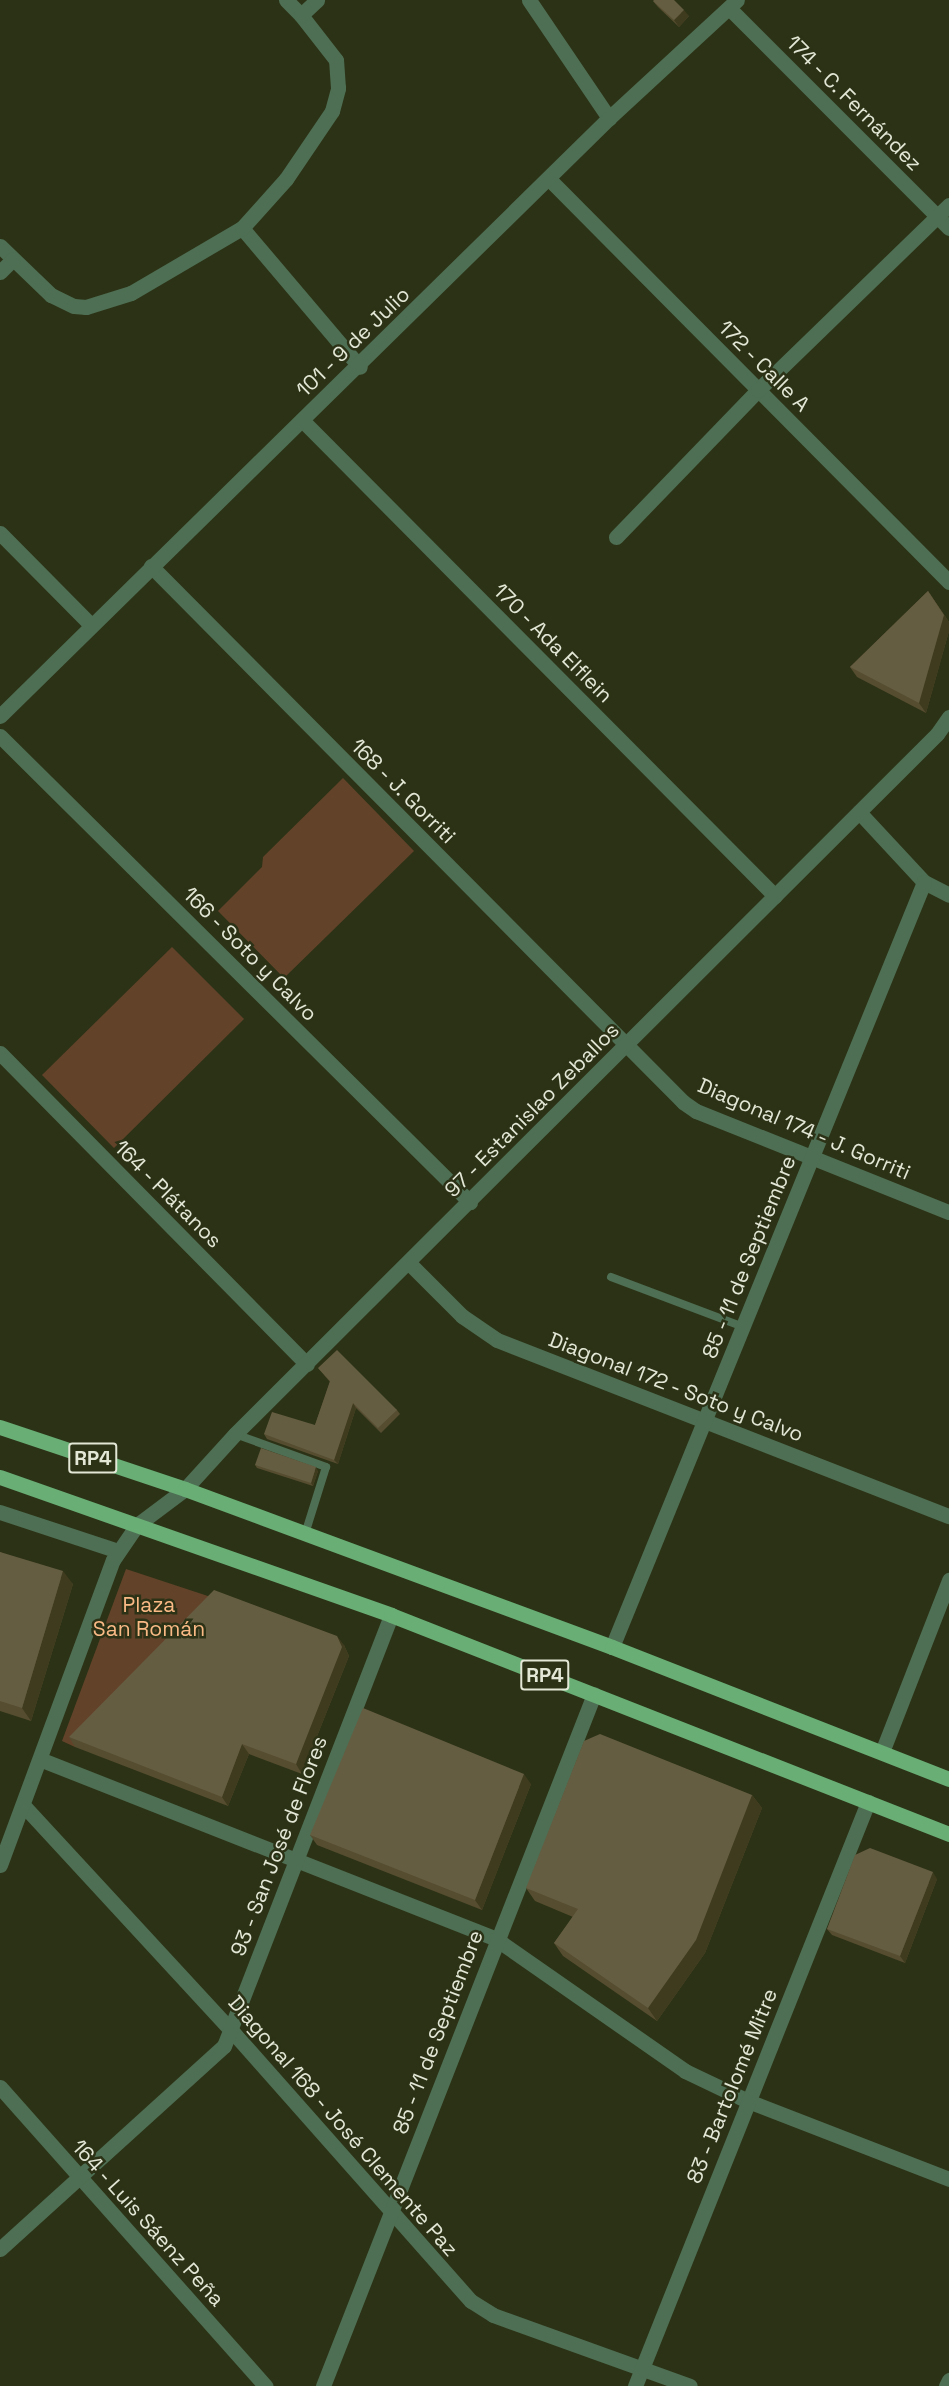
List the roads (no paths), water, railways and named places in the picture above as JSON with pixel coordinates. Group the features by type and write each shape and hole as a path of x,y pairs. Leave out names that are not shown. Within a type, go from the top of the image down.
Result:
{"main road":[{"name":"RP4","path":"0,1427 185,1489 612,1647 949,1779"},
{"name":"RP4","path":"0,1477 391,1615 949,1834"}],"street":[{"path":"0,246 51,295 74,306 86,307 131,293 242,228 286,179 332,111 338,88 336,60 301,15 286,0"},
{"path":"301,15 317,0"},
{"path":"529,0 609,118"},
{"name":"101 - 9 de Julio","path":"0,716 151,566 360,367 609,118 733,4"},
{"name":"174 - C. Fernández","path":"733,4 944,211 949,228"},
{"name":"172 - Calle A","path":"549,179 949,582"},
{"path":"616,537 758,390 944,211"},
{"path":"242,228 360,367"},
{"path":"0,272 13,260"},
{"name":"170 - Ada Elflein","path":"302,420 775,896"},
{"path":"0,532 91,625"},
{"name":"168 - J. Gorriti","path":"151,566 625,1046"},
{"name":"97 - Estanislao Zeballos","path":"0,1865 42,1760 118,1551 137,1525 185,1489 235,1434 937,734 949,717"},
{"name":"166 - Soto y Calvo","path":"0,736 470,1202"},
{"path":"859,812 924,882 949,896"},
{"name":"85 - 11 de Septiembre","path":"612,1647 924,882"},
{"name":"Diagonal 174 - J. Gorriti","path":"625,1046 696,1111 949,1212"},
{"name":"164 - Plátanos","path":"0,1053 307,1364"},
{"name":"Diagonal 172 - Soto y Calvo","path":"409,1263 462,1316 497,1340 949,1516"},
{"path":"0,1512 118,1551"},
{"path":"882,1752 949,1581"},
{"name":"93 - San José de Flores","path":"0,2249 214,2055 231,2030 391,1615"},
{"name":"85 - 11 de Septiembre","path":"323,2386 594,1694"},
{"path":"42,1760 496,1940 685,2071 748,2101 949,2179"},
{"name":"83 - Bartolomé Mitre","path":"635,2386 868,1802"},
{"name":"Diagonal 168 - José Clemente Paz","path":"24,1806 231,2030 480,2308 690,2386"},
{"name":"164 - Luis Sáenz Peña","path":"0,2087 265,2386"},
{"path":"946,2386 949,2379"}],"lane":[{"path":"610,1277 743,1327"},
{"path":"235,1434 326,1467 305,1534"}],"park label":[{"name":"Plaza San Román","path":"149,1617"}]}
